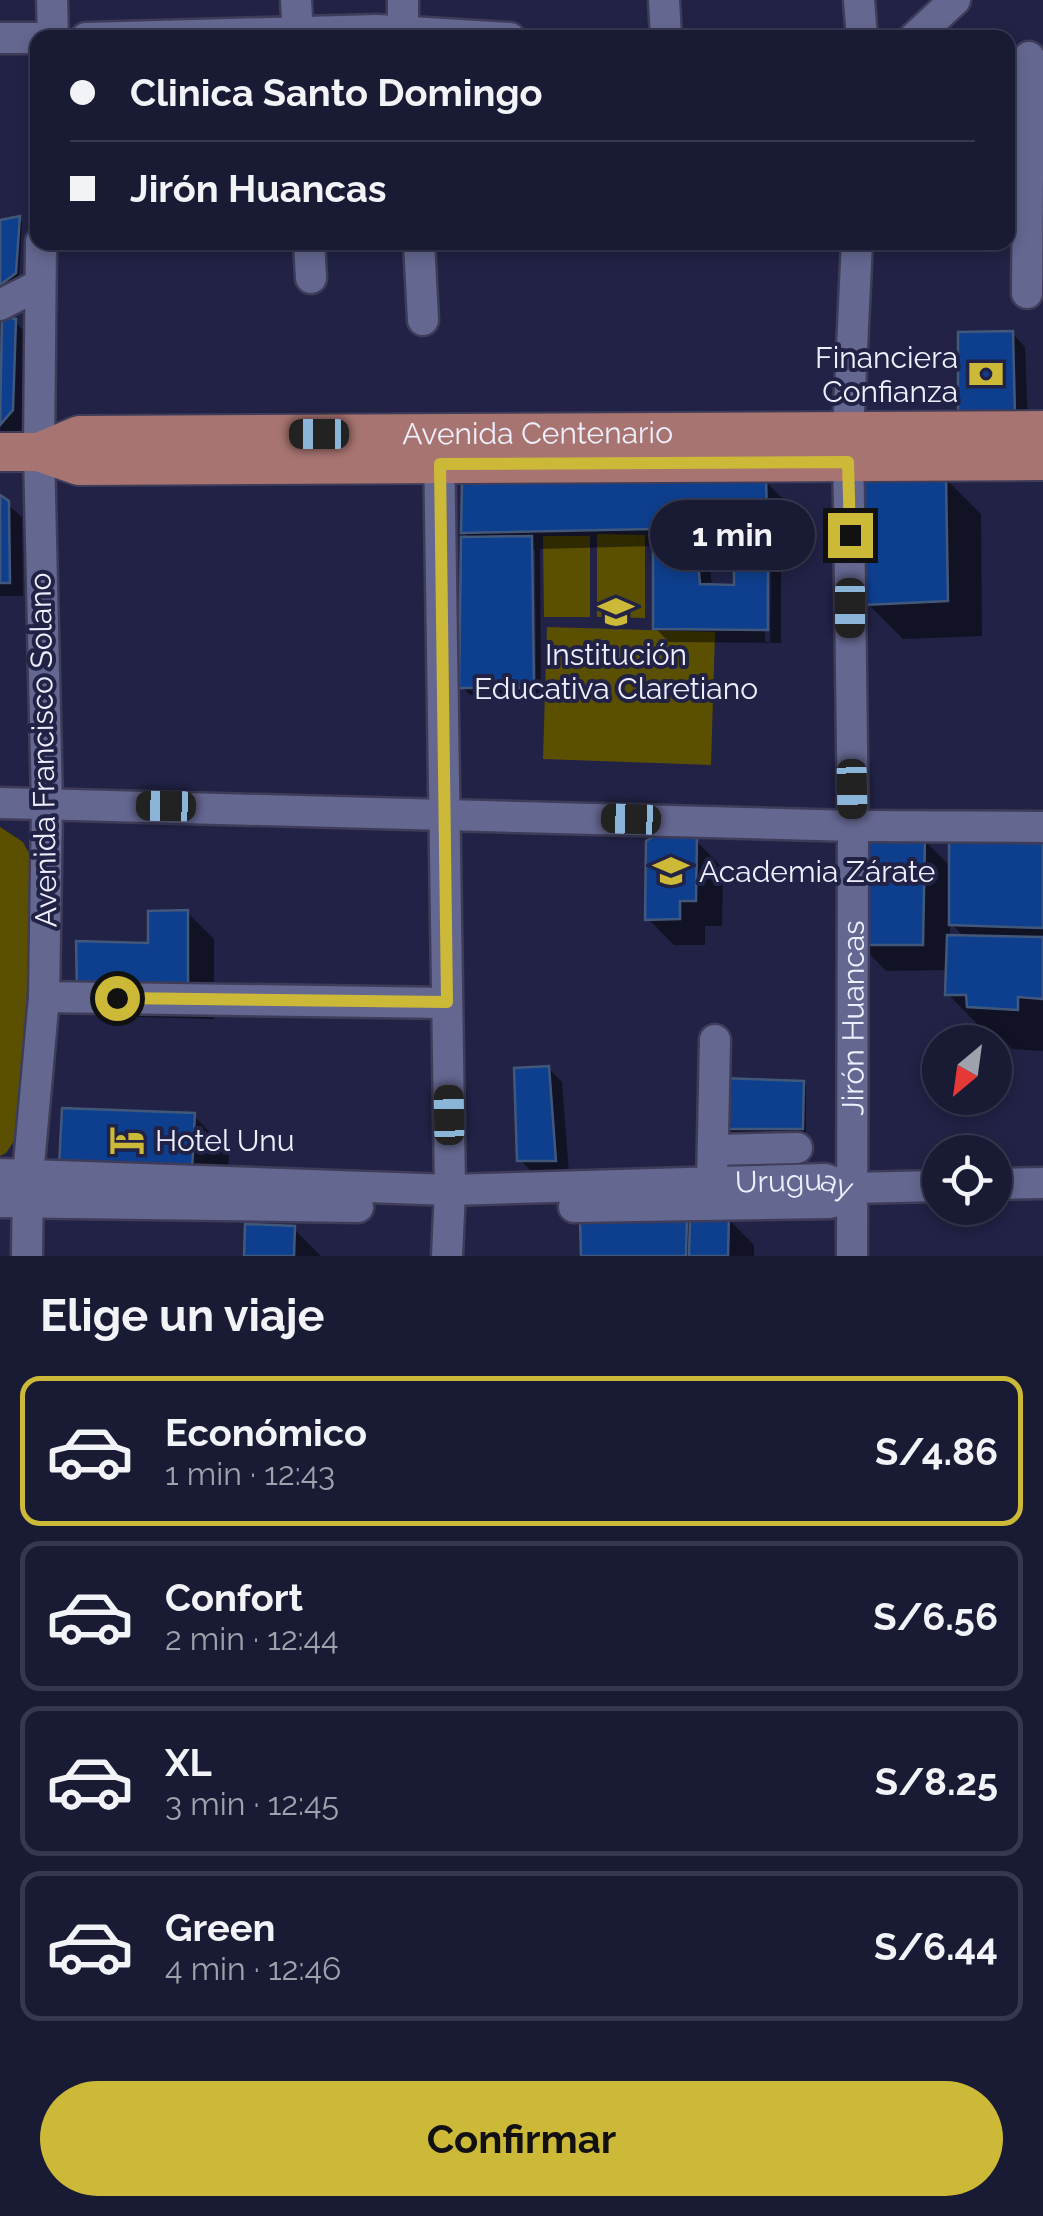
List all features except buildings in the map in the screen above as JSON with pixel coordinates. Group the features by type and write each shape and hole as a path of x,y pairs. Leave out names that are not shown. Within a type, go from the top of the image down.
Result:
{"main road":[{"name":"Avenida Centenario","path":"848,447 1043,430"},
{"name":"Avenida Centenario","path":"0,452 39,452 79,466 440,449 848,447 1043,461"}],"street":[{"path":"52,0 53,30"},
{"path":"296,0 298,30"},
{"path":"664,0 666,30"},
{"path":"859,0 861,30"},
{"path":"923,30 955,0"},
{"path":"324,30 403,15 473,30"},
{"path":"0,38 30,38"},
{"path":"1027,58 1027,293"},
{"name":"Avenida Francisco Solano","path":"28,1256 14,1188 44,997 40,250"},
{"path":"309,250 311,278"},
{"path":"419,250 423,320"},
{"name":"Jirón Huancas","path":"852,1256 853,826 848,447 857,250"},
{"path":"0,306 38,285"},
{"path":"440,449 447,1256"},
{"path":"0,803 853,826 1043,827"},
{"path":"44,997 447,1002"},
{"path":"712,1184 715,1040"},
{"path":"714,1150 798,1148"},
{"name":"Uruguay","path":"449,1200 826,1180 852,1188"},
{"path":"1012,1184 1043,1183"},
{"path":"852,1188 922,1186"},
{"name":"Uruguay","path":"14,1188 449,1200 830,1203 852,1188"}],"shaded area":[{"path":"597,534 645,535 645,618 597,617"},
{"path":"543,536 590,536 590,617 544,617"},
{"path":"547,627 715,632 711,765 543,759"},
{"path":"0,827 23,842 40,874 25,1125 0,1156"}],"place":[{"name":"Financiera Confianza","path":"986,374"},
{"name":"Institución Educativa Claretiano","path":"616,612"},
{"name":"Academia Zárate","path":"671,871"},
{"name":"Hotel Unu","path":"127,1140"}],"route":[{"path":"117,998 447,1002 440,464 848,462 850,535"}]}
